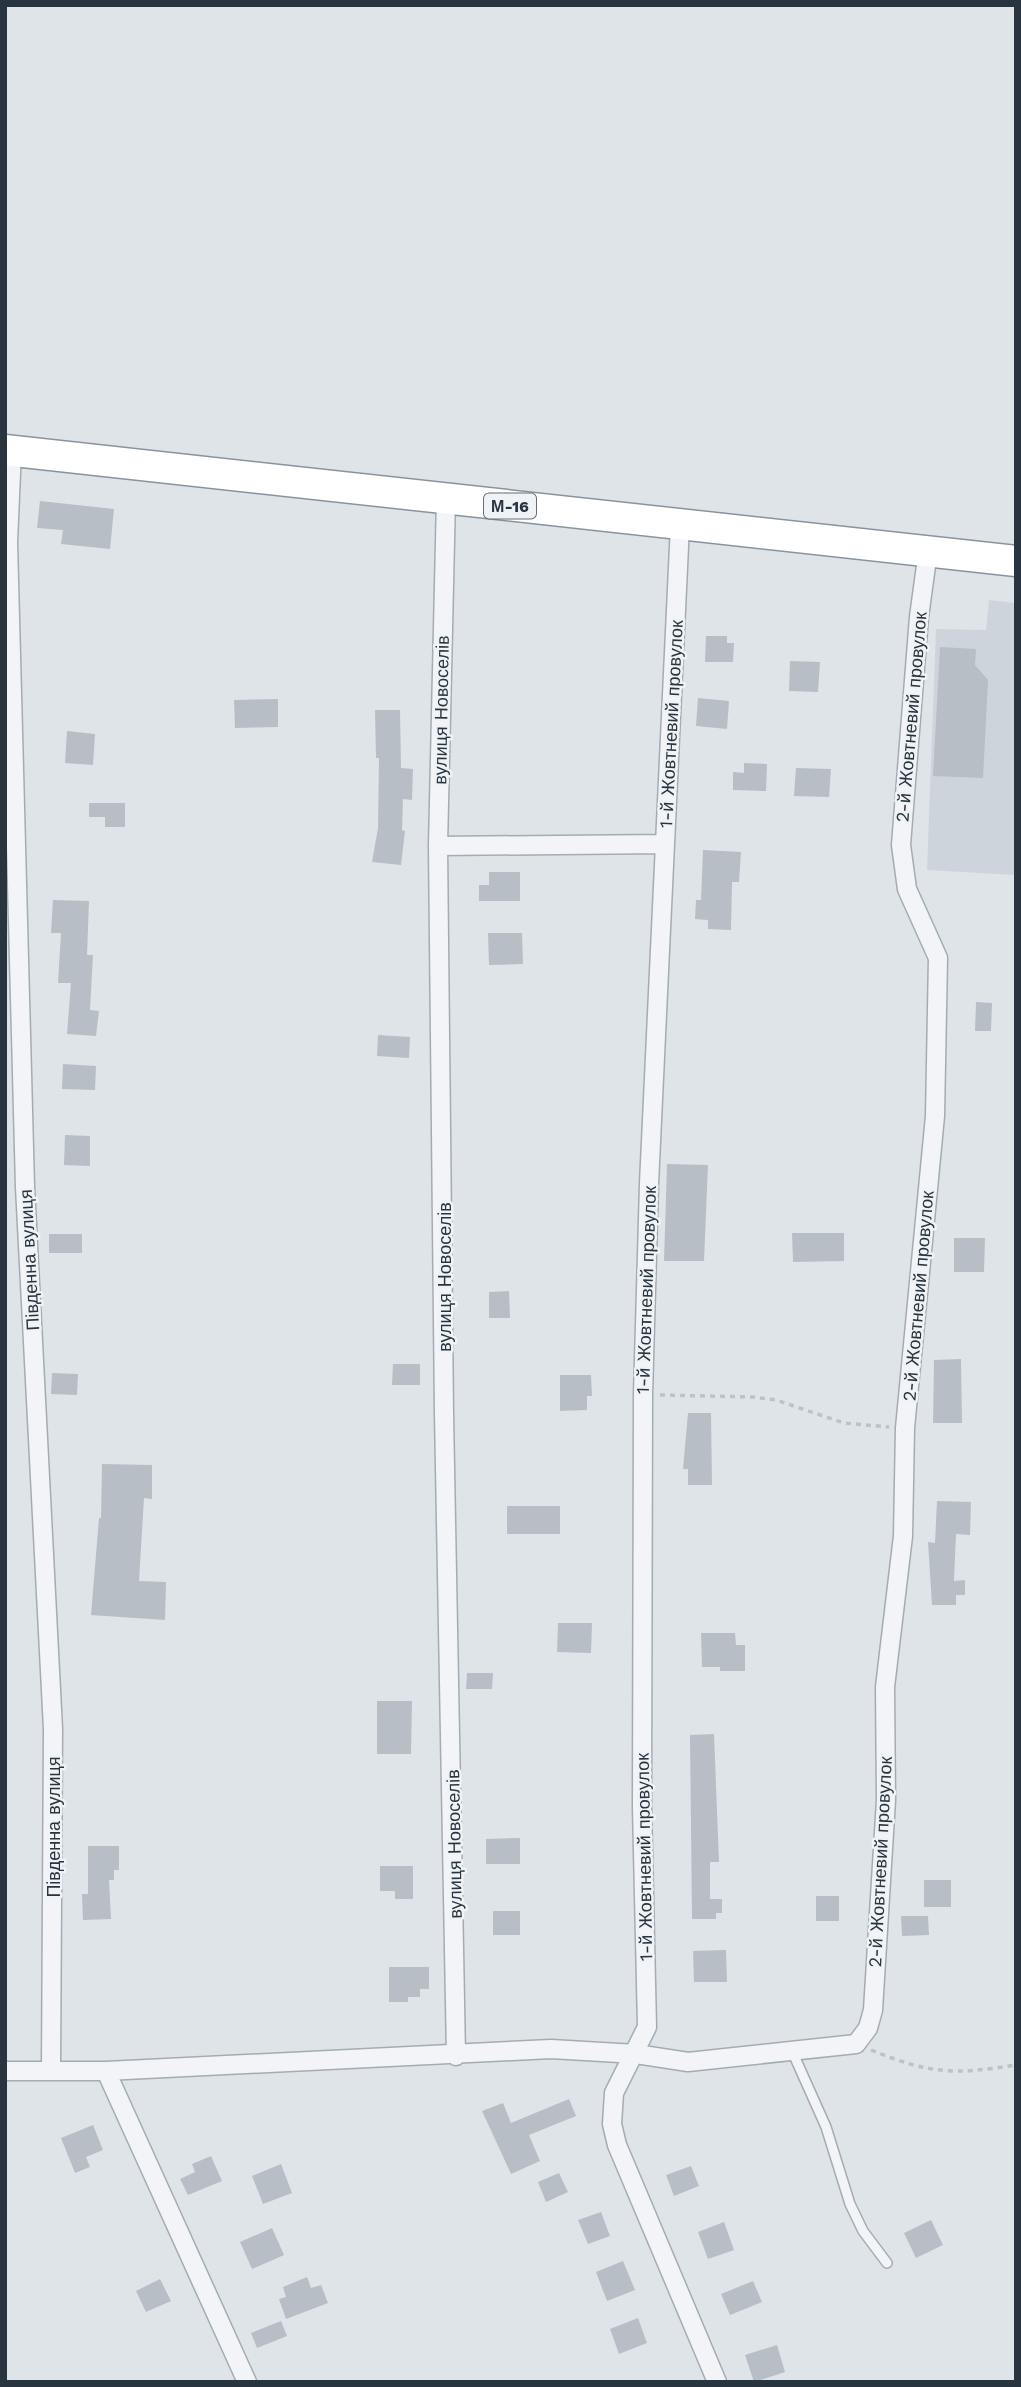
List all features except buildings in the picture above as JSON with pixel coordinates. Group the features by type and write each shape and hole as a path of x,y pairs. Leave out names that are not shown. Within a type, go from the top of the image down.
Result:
{"highway":[{"name":"М-16","path":"9,450 1016,561"}],"street":[{"name":"Південна вулиця","path":"9,450 8,542 25,1187 53,1729 51,2070"},
{"name":"вулиця Новоселів","path":"446,498 438,846 444,1414 456,2056"},
{"name":"1-й Жовтневий провулок","path":"636,2054 647,2027 641,1668 643,1395 680,525"},
{"name":"2-й Жовтневий провулок","path":"856,2044 868,2028 873,2010 886,1800 885,1687 903,1536 905,1428 935,1116 938,958 907,889 901,845 919,617 928,551"},
{"path":"438,846 665,844"},
{"path":"5,2071 106,2071 456,2056 551,2049 636,2054 688,2062 856,2044"},
{"path":"636,2054 614,2093 612,2124 617,2145 717,2382"},
{"path":"106,2071 247,2382"}],"lane":[{"path":"792,2051 826,2127 850,2204 863,2231 887,2263"}],"path":[{"path":"643,1395 753,1397 776,1400 844,1423 905,1428"},
{"path":"856,2044 914,2067 939,2072 1016,2065"}],"shaded area":[{"path":"989,600 1016,603 1016,875 927,870 936,629 986,630"}]}
